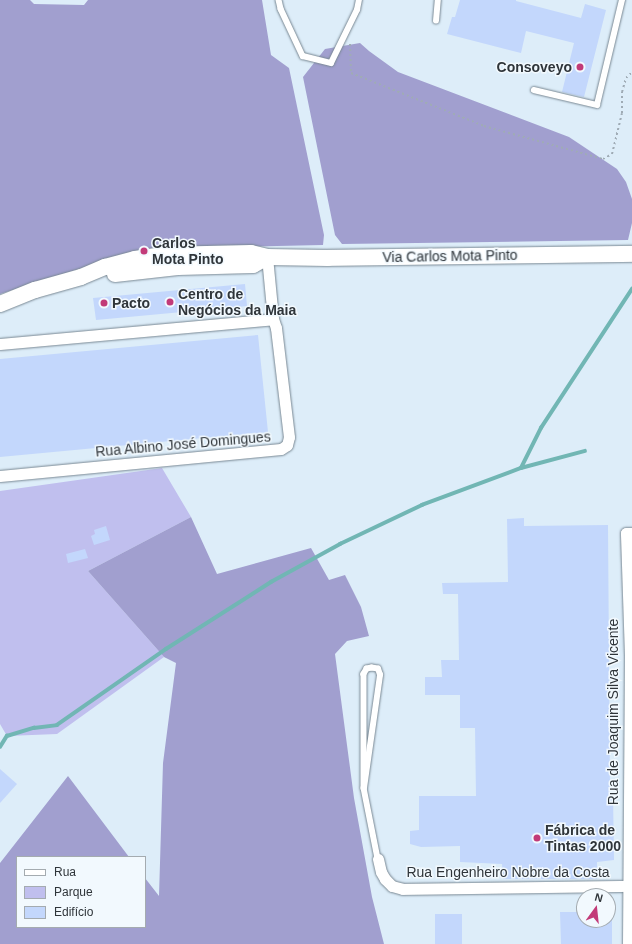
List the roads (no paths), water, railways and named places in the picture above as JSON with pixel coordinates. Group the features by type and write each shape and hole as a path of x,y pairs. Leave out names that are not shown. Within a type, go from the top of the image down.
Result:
{"main road":[{"name":"Via Carlos Mota Pinto","path":"0,304 35,290 82,277 178,267 253,264 267,257 632,254"}],"street":[{"name":"Rua Albino José Domingues","path":"0,476 281,449 287,445 289,437 276,328 273,319 267,257"},
{"path":"0,344 273,319"},
{"name":"Rua de Joaquim Silva Vicente","path":"628,944 630,886 630,655 626,533 632,533"},
{"name":"Rua Engenheiro Nobre da Costa","path":"378,859 381,872 392,886 403,889 630,886"}],"lane":[{"path":"279,0 281,9 303,56 331,63 358,10 359,0"},
{"path":"436,21 438,0"},
{"path":"534,90 597,104 622,0"},
{"path":"364,788 380,675 378,669 372,668 367,669 364,674 364,788 378,859"}],"waterway":[{"path":"0,747 7,736 34,728 57,725 166,649 271,582 340,544 422,505 521,468 541,428 632,289"},
{"path":"521,468 585,451"}],"place":[{"name":"Consoveyo","path":"580,67"},
{"name":"Carlos Mota Pinto","path":"144,251"},
{"name":"Centro de Negócios da Maia","path":"170,302"},
{"name":"Pacto","path":"104,303"},
{"name":"Fábrica de Tintas 2000","path":"537,838"}]}
